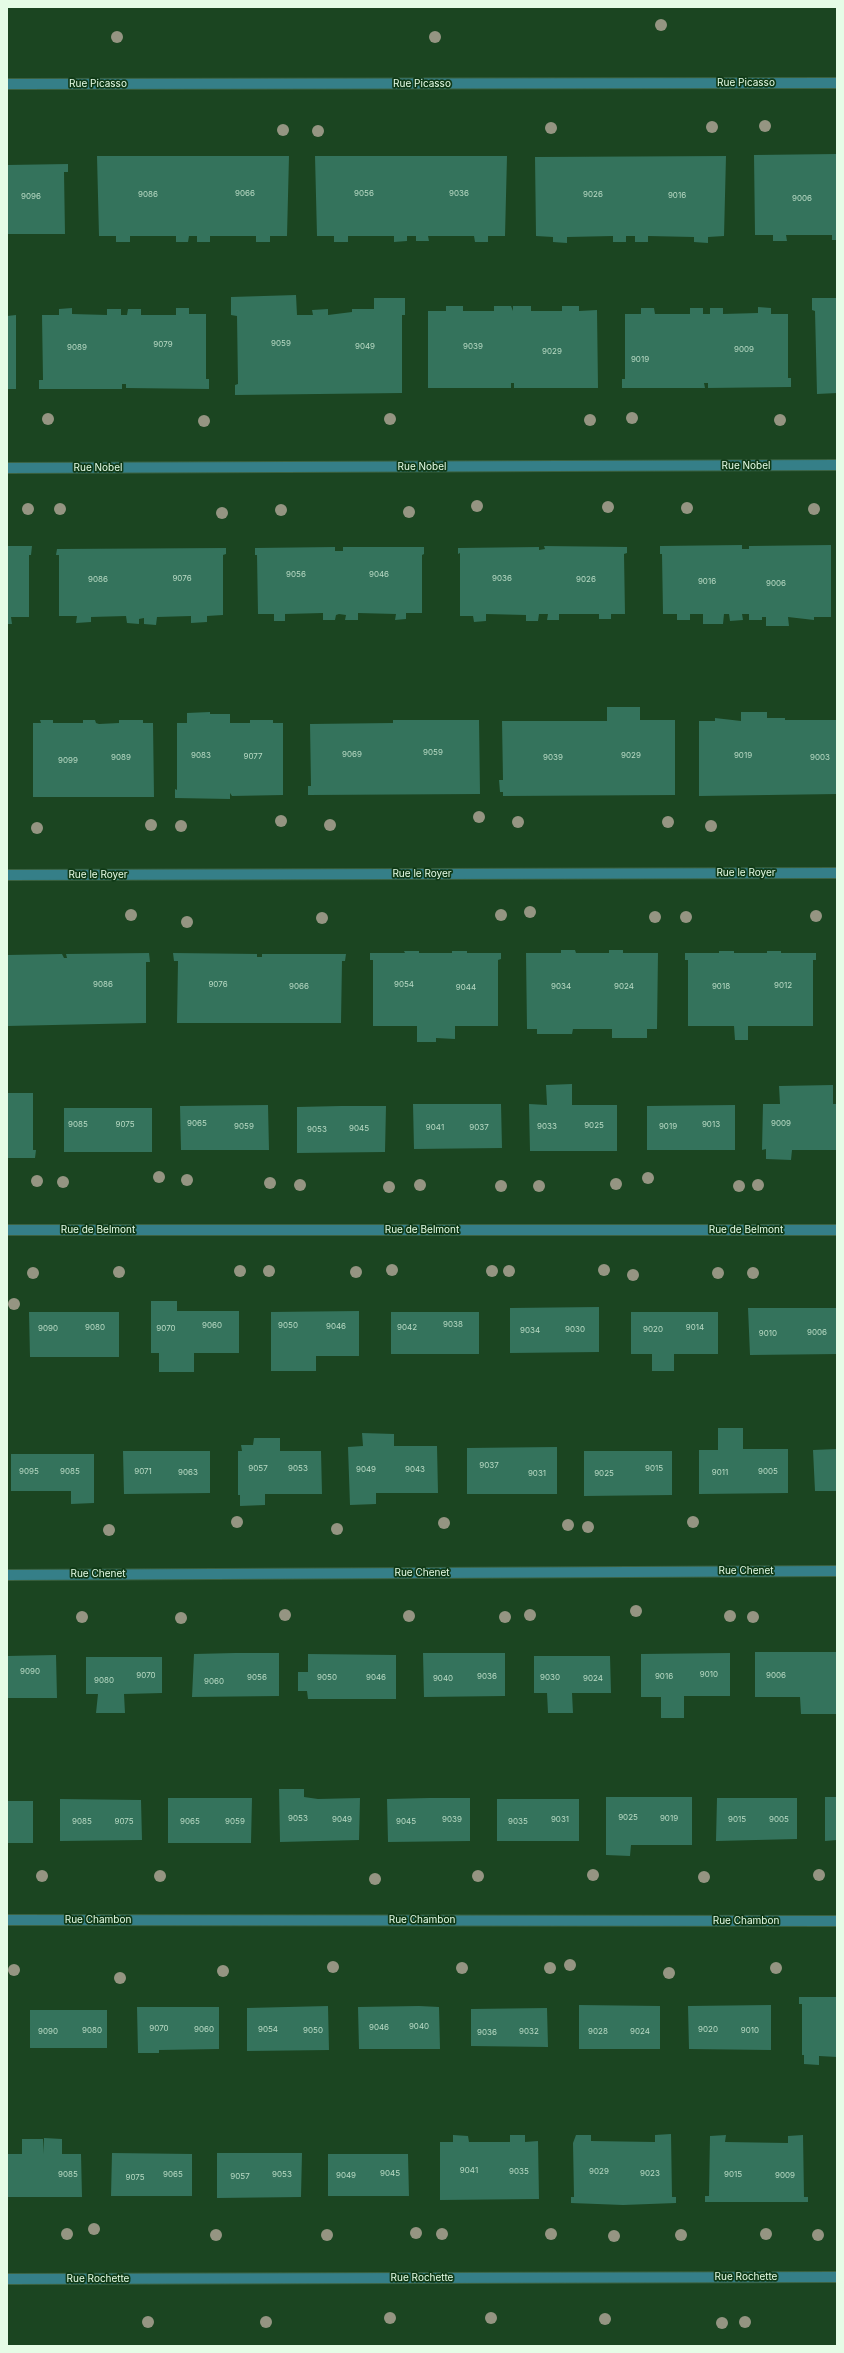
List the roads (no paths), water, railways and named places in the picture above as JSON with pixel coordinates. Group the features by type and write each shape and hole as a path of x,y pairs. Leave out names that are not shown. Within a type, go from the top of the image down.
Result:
{"street":[{"name":"Rue Picasso","path":"7,84 837,83"},
{"name":"Rue Nobel","path":"7,468 837,465"},
{"name":"Rue le Royer","path":"7,875 837,873"},
{"name":"Rue de Belmont","path":"7,1230 837,1230"},
{"name":"Rue Chenet","path":"7,1575 837,1571"},
{"name":"Rue Chambon","path":"7,1920 837,1921"},
{"name":"Rue Rochette","path":"7,2280 837,2277"}]}
